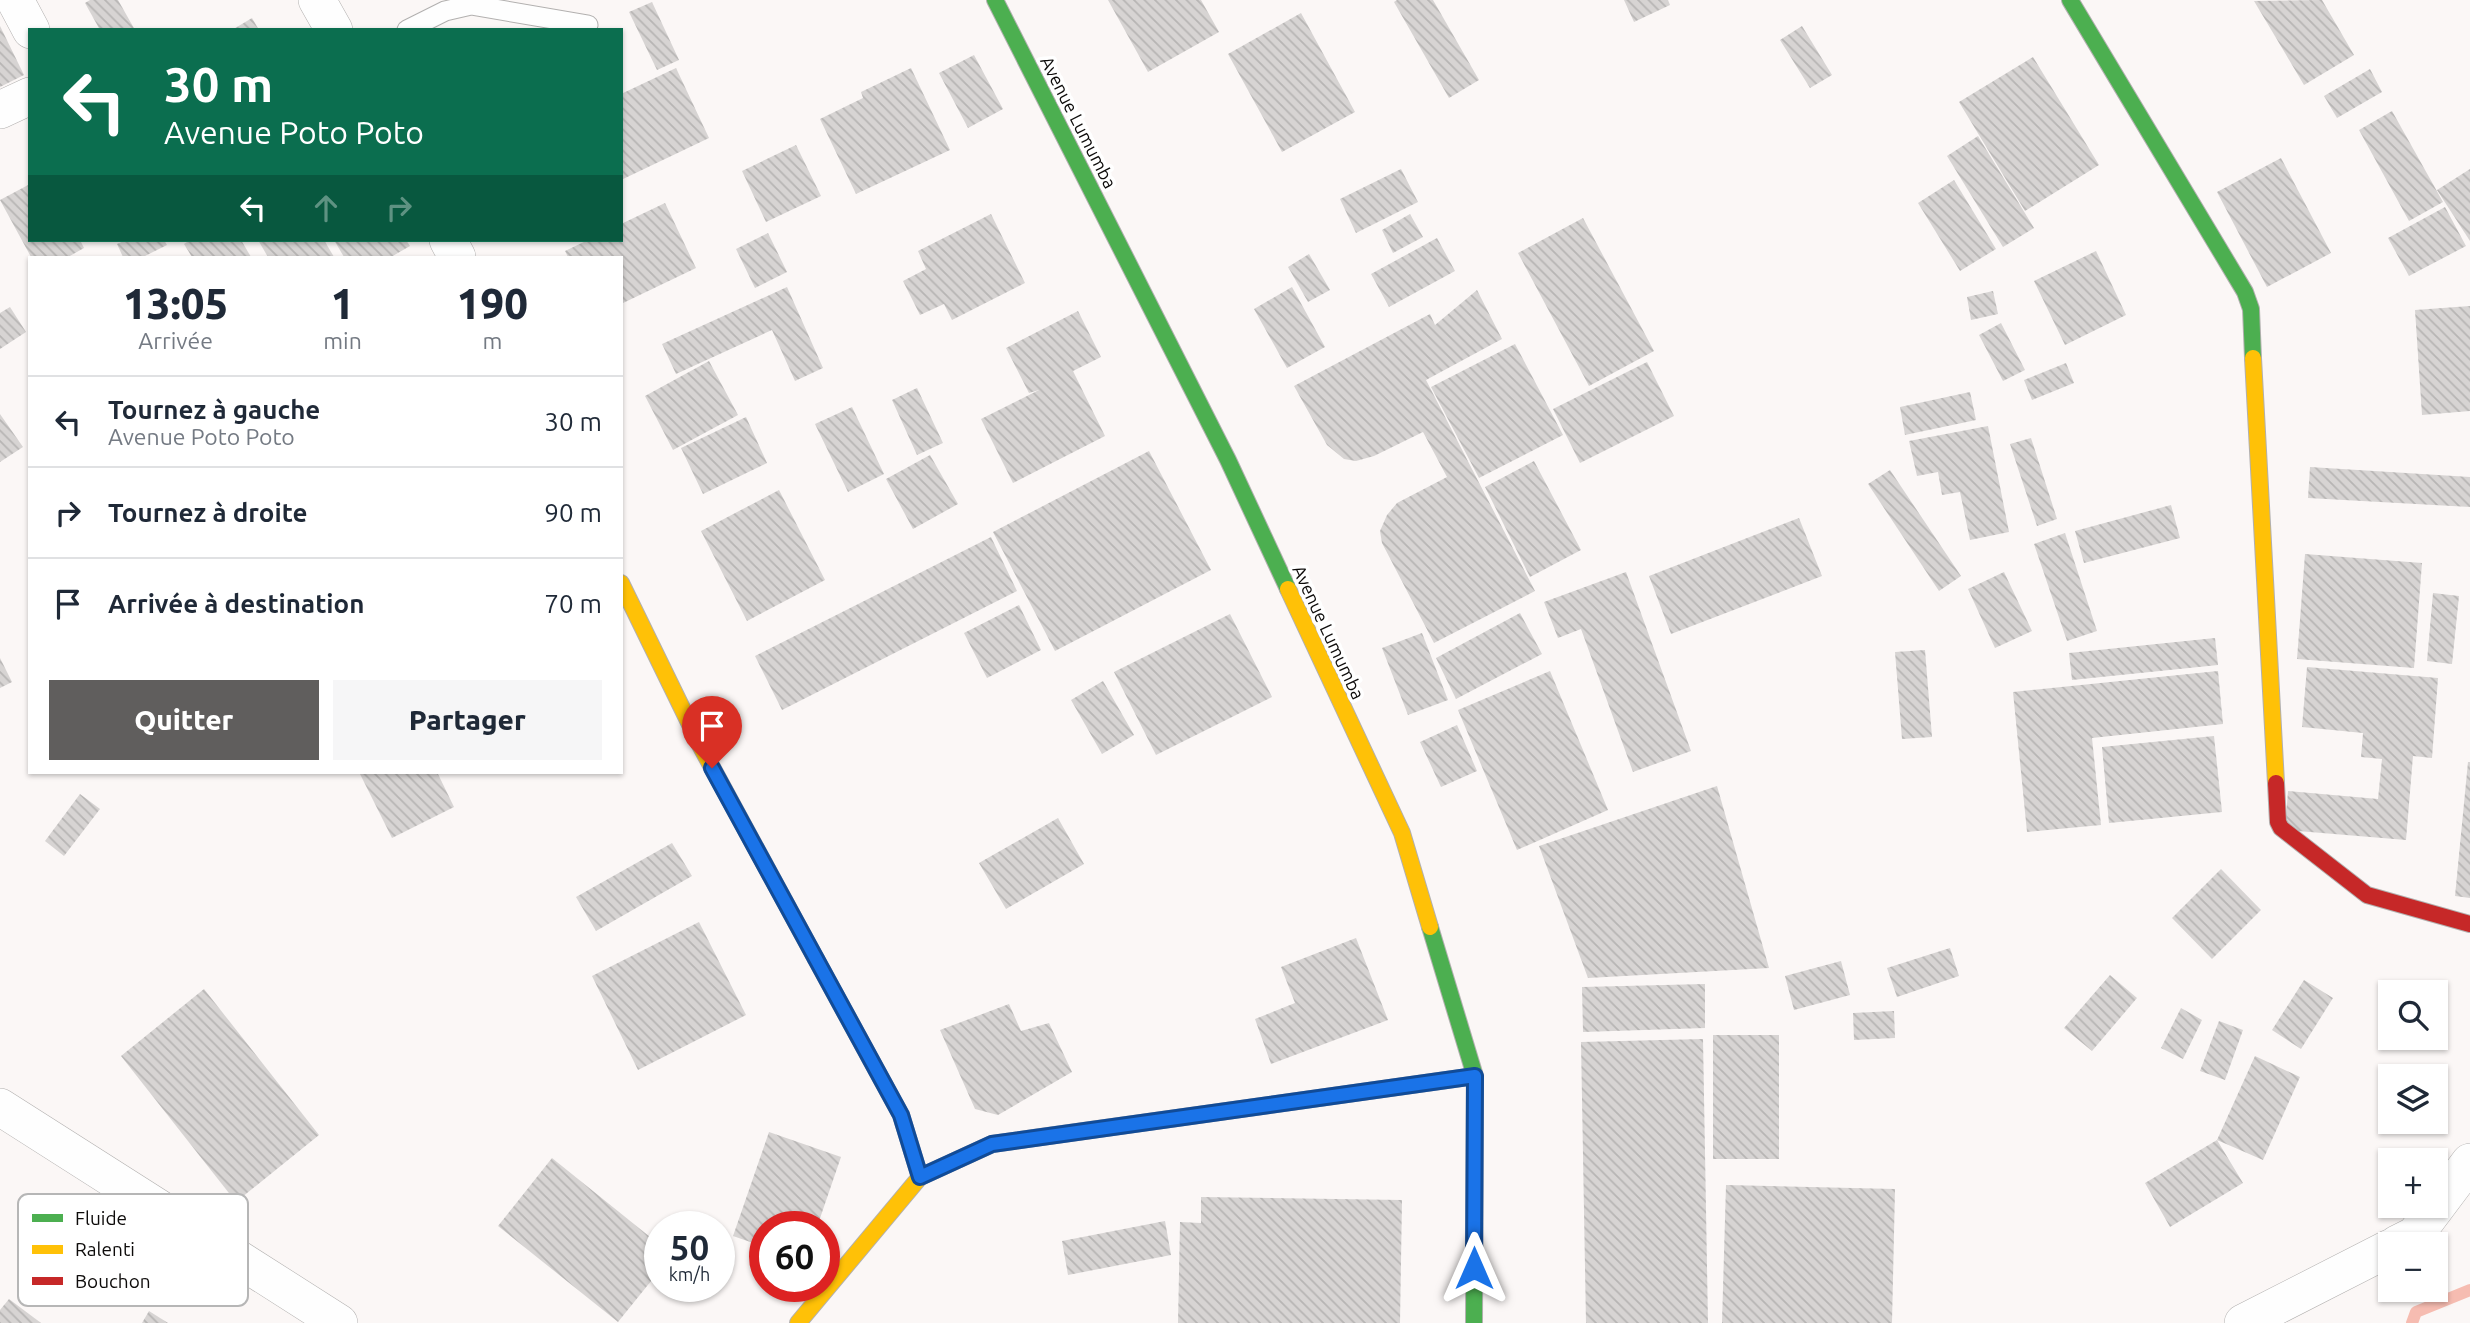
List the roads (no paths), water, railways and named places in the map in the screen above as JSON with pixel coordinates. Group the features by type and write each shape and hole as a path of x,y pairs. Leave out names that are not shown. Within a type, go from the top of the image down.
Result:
{"street":[{"path":"15,0 30,28"},
{"path":"317,0 333,28"},
{"path":"2070,0 2245,292 2251,309 2278,822 2281,828 2367,895 2470,924"},
{"name":"Avenue Lumumba","path":"1001,2 1228,460 1402,833 1475,1076 1474,1323"},
{"path":"0,110 28,97"},
{"path":"623,587 700,745 901,1115 920,1177"},
{"path":"798,1323 920,1177 992,1144 1475,1076"},
{"path":"0,1107 137,1194"},
{"path":"2417,1232 2470,1162"},
{"path":"2243,1323 2378,1254"},
{"path":"248,1265 339,1323"}],"lane":[{"path":"411,28 445,11 471,5 589,25"}],"waterway":[{"path":"2412,1323 2416,1312 2470,1290"}]}
